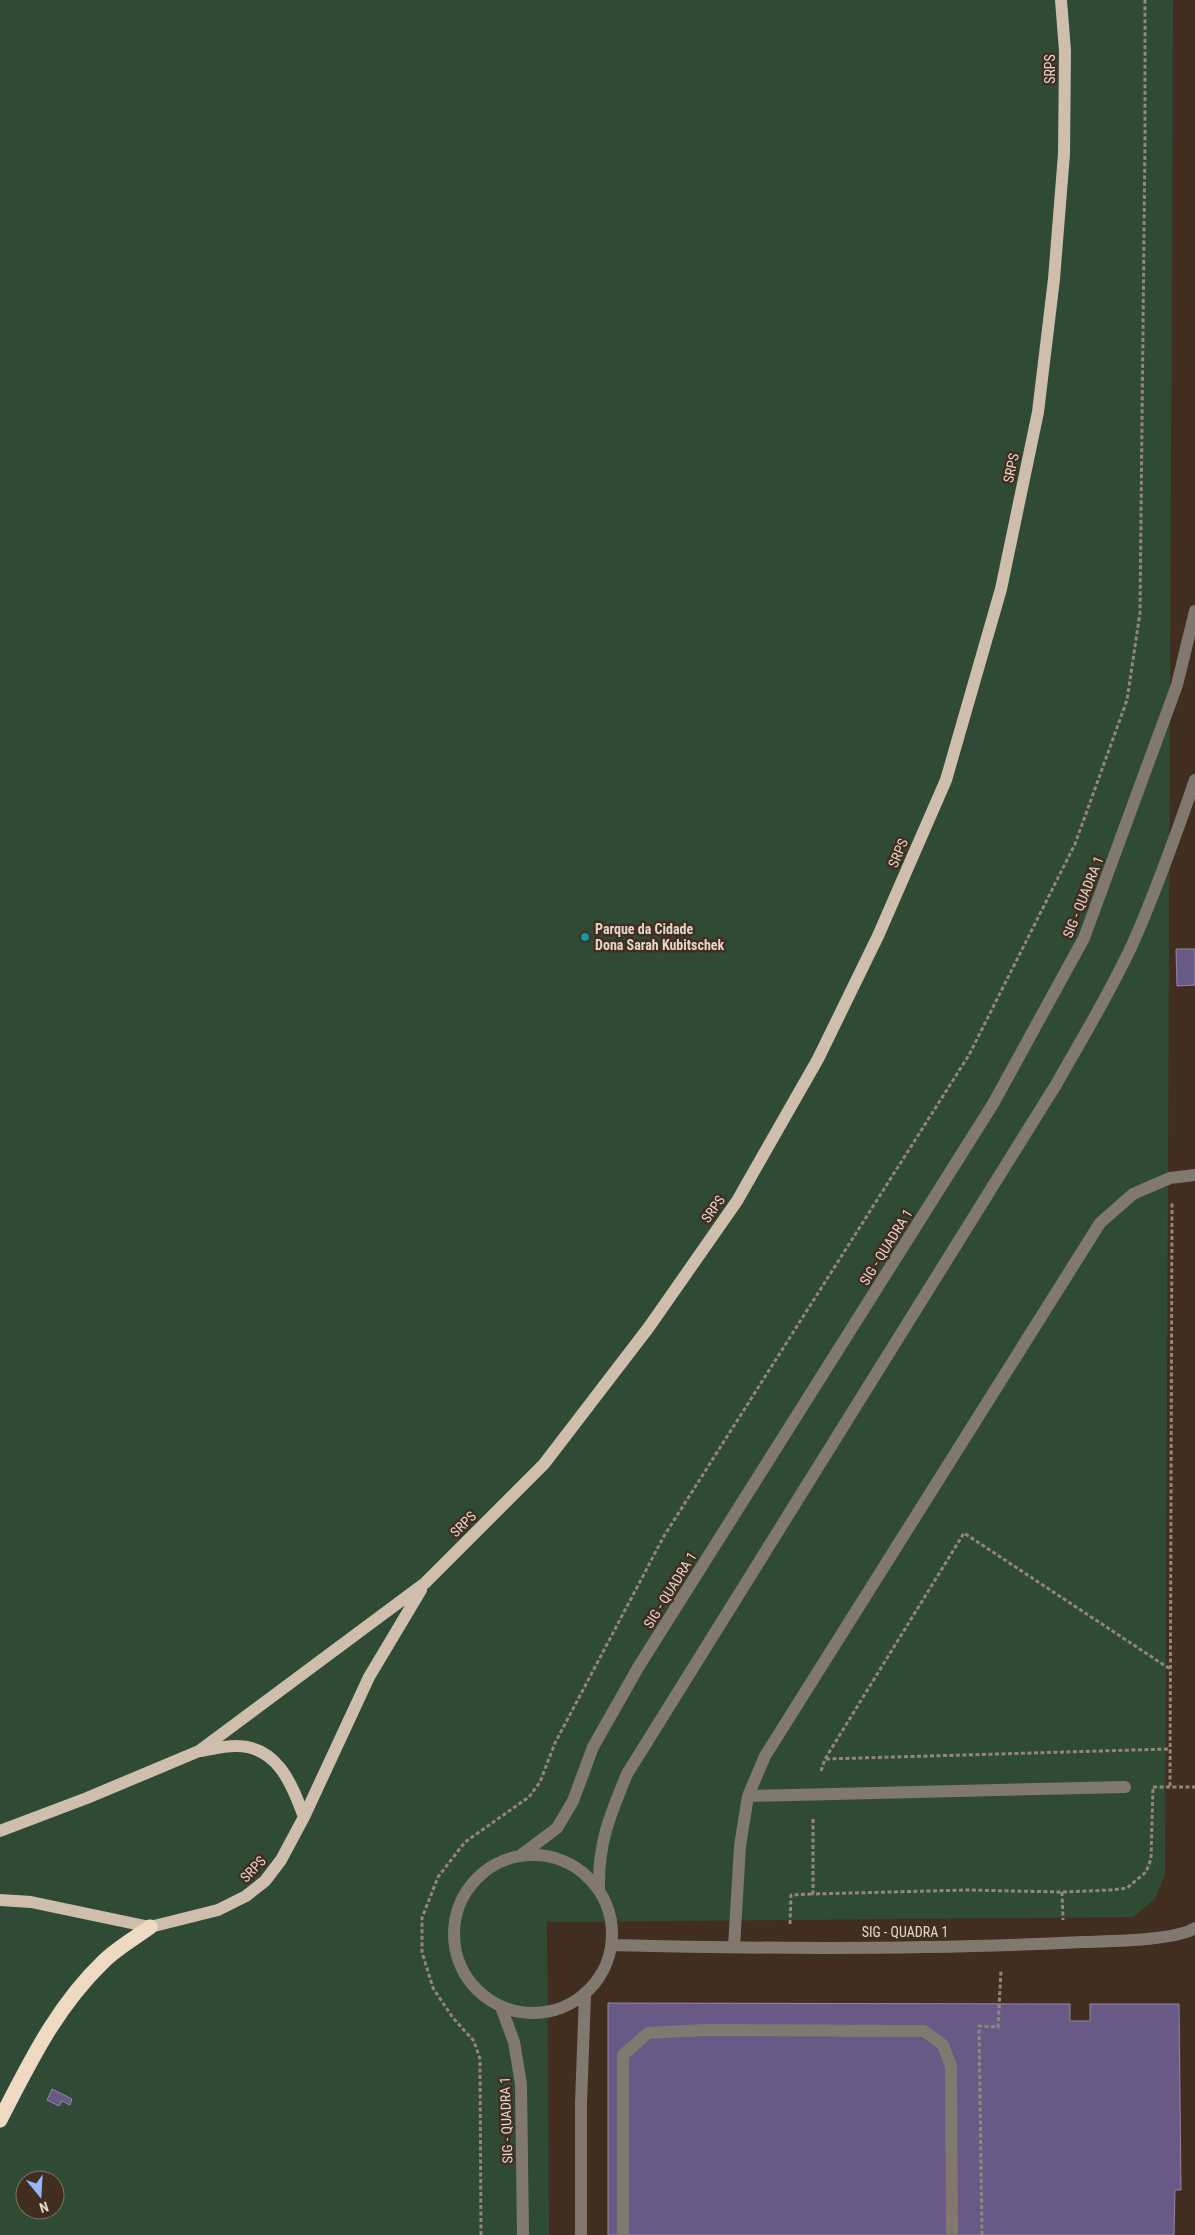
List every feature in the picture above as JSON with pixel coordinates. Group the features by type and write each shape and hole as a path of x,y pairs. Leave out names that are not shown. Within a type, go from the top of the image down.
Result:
{"highway":[{"path":"0,2120 47,2029 72,1993 105,1959 150,1926"}],"main road":[{"name":"SRPS","path":"0,1831 87,1798 199,1751 425,1583 544,1464 649,1327 737,1201 818,1059 878,936 946,780 1000,589 1038,412 1054,279 1064,154 1065,51 1061,0"},
{"name":"SRPS","path":"0,1900 31,1902 150,1926 218,1910 246,1896 264,1882 281,1860 304,1817 369,1677 425,1583"},
{"path":"199,1751 236,1746 261,1750 279,1764 293,1788 304,1817"}],"street":[{"name":"SIG - QUADRA 1","path":"521,1855 544,1840 557,1828 573,1801 593,1747 639,1666 988,1113 1049,1005 1084,938 1112,868 1177,685 1195,611"},
{"path":"599,1888 578,1868 551,1856 521,1855 493,1865 471,1884 457,1910 453,1939 460,1967 477,1991 501,2007 530,2014 559,2010 585,1995 603,1972 612,1945 610,1915 599,1888 598,1863 605,1828 627,1774 1057,1083 1102,1005 1132,944 1164,870 1195,780"},
{"path":"734,1947 740,1846 748,1796 765,1756 1100,1223 1132,1194 1170,1178 1195,1175"},
{"path":"748,1796 1125,1787"},
{"name":"SIG - QUADRA 1","path":"612,1945 1003,1947 1153,1939 1195,1928"},
{"path":"581,2235 581,2094 585,1995"},
{"name":"SIG - QUADRA 1","path":"501,2007 514,2042 521,2084 523,2235"},
{"path":"623,2235 623,2055 648,2033 704,2030 867,2029 924,2031 943,2045 951,2066 952,2235"}],"path":[{"path":"481,2235 480,2059 474,2041 453,2018 433,1988 422,1952 422,1918 438,1877 464,1842 530,1797 540,1782 555,1743 664,1536 969,1056 1075,844 1128,700 1140,613 1145,0"},
{"path":"1170,1178 1172,1218 1170,1786"},
{"path":"813,1894 813,1794 825,1759 964,1533 1170,1669"},
{"path":"825,1759 1169,1749"},
{"path":"1125,1787 1195,1787"},
{"path":"790,1947 790,1895 967,1890 1062,1892 1127,1888 1146,1872 1151,1859 1153,1787"},
{"path":"982,2235 979,2026 998,2027 1003,1947"}],"green space":[{"name":"Parque da Cidade Dona Sarah Kubitschek","path":"0,0 1173,0 1165,1875 1155,1899 1133,1917 547,1922 549,2235 0,2235"}],"building":[{"path":"1176,949 1195,949 1195,985 1177,986"},
{"path":"608,2003 1070,2004 1070,2021 1090,2021 1090,2004 1179,2004 1181,2190 1175,2190 1174,2235 608,2235"},
{"path":"52,2089 72,2099 70,2105 62,2101 59,2106 47,2100"}],"place":[{"name":"Parque da Cidade Dona Sarah Kubitschek","path":"585,937"}]}
